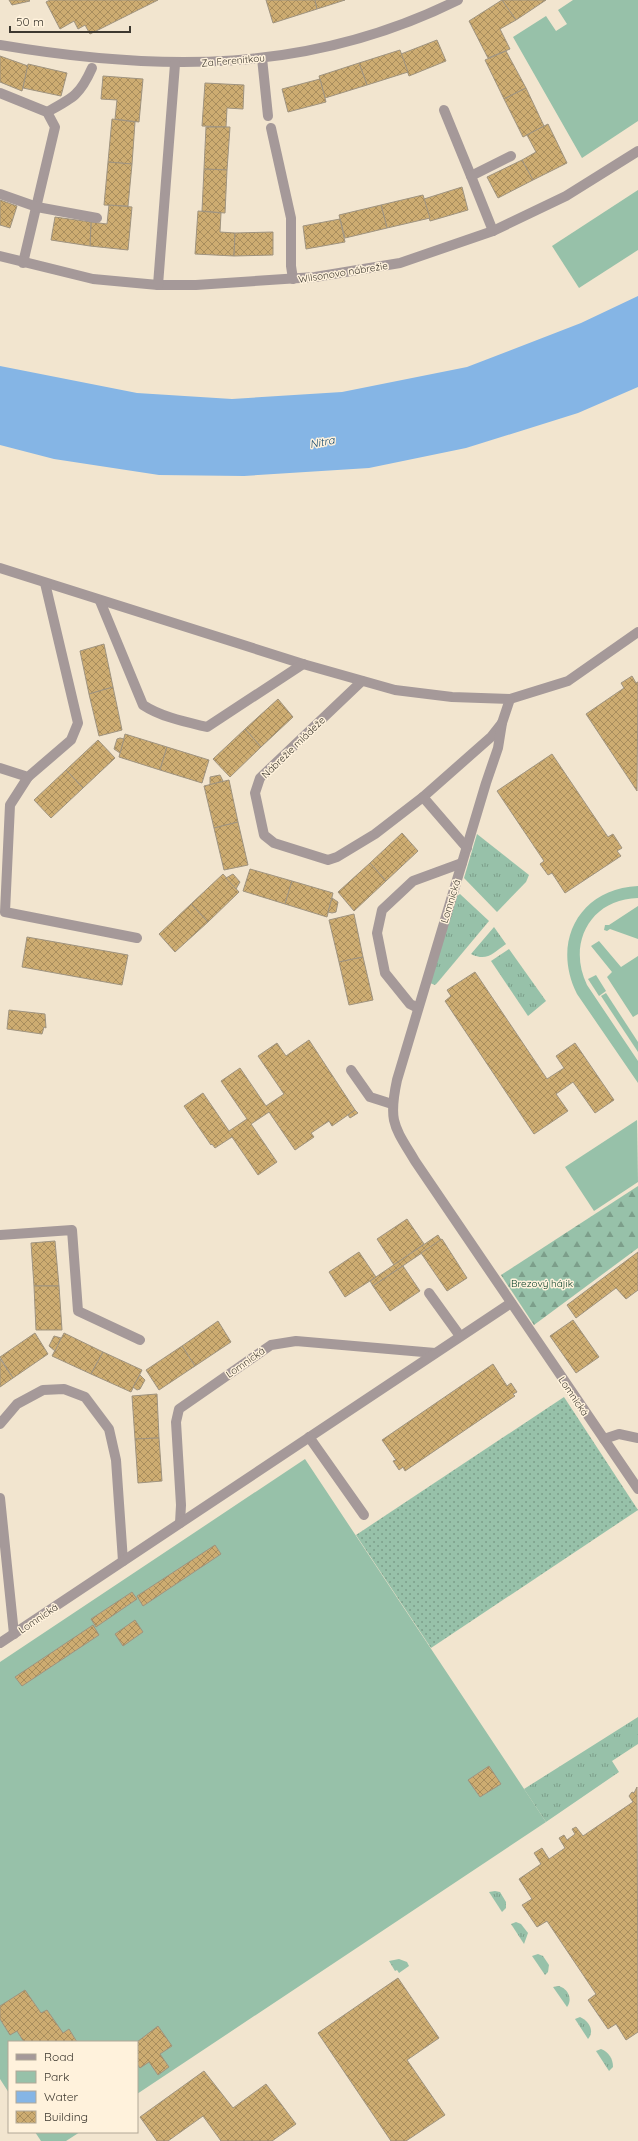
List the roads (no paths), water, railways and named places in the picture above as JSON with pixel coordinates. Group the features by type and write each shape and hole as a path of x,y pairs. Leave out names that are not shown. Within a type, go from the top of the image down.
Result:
{"street":[{"name":"Za Ferenitkou","path":"0,45 95,59 175,64 262,58 330,47 353,41 426,15 458,0"},
{"path":"262,58 268,116"},
{"path":"158,285 175,64"},
{"path":"47,112 73,98 86,81 92,68"},
{"path":"0,93 47,112 55,127 23,262"},
{"path":"444,110 493,231"},
{"path":"272,128 291,218 291,266 293,279"},
{"name":"Wilsonovo nábrežie","path":"0,256 93,279 158,285 196,286 315,278 400,263 493,231 566,196 638,151"},
{"path":"471,176 511,156"},
{"path":"0,194 37,208 97,218"},
{"path":"0,568 100,601 303,664 395,690 429,695 510,699 568,681 638,632"},
{"path":"45,583 78,723 71,740 28,777 10,804 3,843 5,912 137,938"},
{"path":"100,601 143,705 150,710 188,723 207,727 303,664"},
{"name":"Nábrežie mládeže","path":"362,681 260,778 255,793 264,835 274,842 328,860 337,857 375,834 423,797 491,737 502,723"},
{"name":"Lomnická","path":"510,699 502,723 498,748 418,1008 392,1104 394,1126 511,1303 638,1490"},
{"path":"0,768 28,777"},
{"path":"423,797 467,848"},
{"path":"418,1008 410,1004 385,973 377,933 382,910 413,881 462,863"},
{"path":"351,1070 370,1097 392,1104"},
{"path":"0,1235 72,1230 78,1311 140,1340"},
{"path":"429,1293 460,1336"},
{"name":"Lomnická","path":"0,1643 511,1303"},
{"name":"Lomnická","path":"180,1523 182,1506 176,1422 179,1409 271,1345 296,1341 435,1353"},
{"path":"0,1424 17,1404 44,1390 64,1389 85,1397 109,1429 116,1460 123,1561"},
{"path":"604,1440 619,1434 638,1438"},
{"path":"309,1437 364,1515"},
{"name":"Lomnická","path":"0,1498 14,1634"}],"water":[{"name":"Nitra","path":"638,296 638,387 578,413 466,448 369,468 244,476 159,475 54,459 0,445 0,366 137,393 232,399 342,392 467,367 581,323"}],"park label":[{"name":"Brezový hájik","path":"542,1283"}]}
